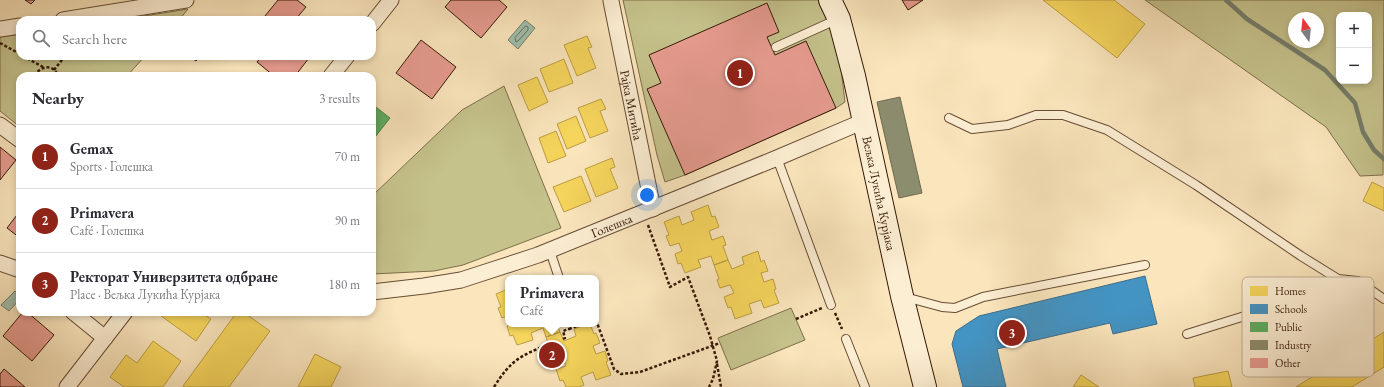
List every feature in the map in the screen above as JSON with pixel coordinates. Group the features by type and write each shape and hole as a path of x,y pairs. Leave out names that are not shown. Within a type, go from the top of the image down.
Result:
{"street":[{"path":"88,16 186,0"},
{"path":"376,19 390,1"},
{"name":"Рајка Митића","path":"611,1 648,211"},
{"name":"Вељка Лукића Курјака","path":"835,9 864,121 902,296 925,387"},
{"path":"0,29 16,27"},
{"path":"334,72 344,60"},
{"name":"Голешка","path":"376,292 460,280 486,273 550,251 864,121"},
{"path":"0,125 16,137"},
{"path":"0,263 16,269"},
{"path":"79,316 105,338"},
{"path":"67,387 122,316"}],"lane":[{"path":"776,47 835,9"},
{"path":"949,118 972,129 1008,125 1036,115 1063,115 1107,130 1196,185 1335,277"},
{"path":"777,158 831,305"},
{"path":"550,251 558,275"},
{"path":"902,296 942,307 955,308 983,298 1145,264"},
{"path":"1374,292 1384,299"},
{"path":"1187,334 1242,317"},
{"path":"846,339 865,387"}],"path":[{"path":"0,43 16,52"},
{"path":"30,60 43,68"},
{"path":"36,72 47,67 54,70 62,60"},
{"path":"648,211 649,226 670,287 688,277 713,346 721,387"},
{"path":"796,319 831,305 846,339"},
{"path":"563,339 565,338 562,331 575,327"},
{"path":"599,327 614,369 621,374 640,372 720,343"},
{"path":"494,387 503,372 511,364 524,354 549,344"},
{"path":"709,387 713,379 717,361"}],"shaded area":[{"path":"623,0 820,0 838,44 845,102 836,108 685,175 665,182 657,155"},
{"path":"1145,0 1384,0 1383,175 1360,176 1326,127"},
{"path":"188,9 182,16 144,16"},
{"path":"16,35 16,60 141,60 131,72 16,72 16,124 0,111 0,37"},
{"path":"504,86 561,228 463,265 434,271 376,274 376,192 462,110"},
{"path":"791,308 805,340 731,370 718,338"}],"water":[{"path":"525,20 535,28 518,49 508,40"},
{"path":"15,291 16,292 16,303 9,311 1,305"}],"building: Homes":[{"path":"1043,0 1114,0 1145,24 1117,58"},
{"path":"587,36 592,47 588,48 596,68 577,76 564,45"},
{"path":"564,59 573,83 549,92 540,69"},
{"path":"537,77 548,102 529,111 518,85"},
{"path":"601,99 606,109 600,111 608,131 590,138 578,108"},
{"path":"576,116 586,141 567,149 557,124"},
{"path":"556,131 566,156 548,163 539,138"},
{"path":"612,158 615,167 610,169 618,188 596,197 585,169"},
{"path":"581,176 591,201 564,212 553,187"},
{"path":"1372,182 1384,188 1384,211 1363,201"},
{"path":"708,205 712,217 715,216 719,227 709,231 712,240 723,236 726,245 723,246 728,260 714,265 711,256 698,260 701,267 685,273 681,263 678,264 675,254 682,251 679,243 670,246 666,236 669,235 664,222 679,216 682,225 694,220 691,212"},
{"path":"758,251 761,262 764,260 768,271 761,273 764,282 773,279 776,289 774,290 779,303 764,308 761,300 749,304 752,313 735,319 731,307 728,308 724,297 734,293 730,285 720,288 717,280 719,279 714,265 728,260 732,269 744,264 742,257"},
{"path":"505,290 505,317 502,318 498,308 501,307 496,294"},
{"path":"161,316 206,316 211,319 196,341"},
{"path":"234,316 249,316 270,331 229,387 183,386"},
{"path":"507,327 558,327 560,332 546,337 543,328 531,333 533,340 517,345 513,335 510,336"},
{"path":"580,327 591,327 594,334 596,333 600,343 593,346 596,354 605,351 608,361 606,362 611,375 596,380 593,372 581,377 584,385 579,387 566,387 563,380 560,381 556,369 566,366 562,357 552,361 549,352 551,351 546,337 560,332 564,341 576,336 574,329"},
{"path":"1384,332 1384,367 1374,373 1374,338"},
{"path":"153,341 181,361 163,387 124,387 110,377 126,355 137,363"},
{"path":"315,354 341,367 331,387 298,387"},
{"path":"1228,371 1232,387 1195,387 1193,378"},
{"path":"1081,375 1099,387 1073,387"},
{"path":"1312,377 1368,377 1352,387 1296,387"}],"building: Schools":[{"path":"1145,276 1157,324 1113,334 1110,323 997,349 1006,387 963,387 952,344 956,331 979,316"}],"building: Public":[{"path":"376,107 390,118 376,136"}],"building: Industry":[{"path":"900,97 922,193 899,198 877,102"}],"building: Other":[{"path":"25,0 35,0 31,4"},
{"path":"278,0 297,0 306,7 298,16 265,16"},
{"path":"451,0 499,0 507,7 481,38 445,7"},
{"path":"902,0 923,0 908,10"},
{"path":"767,3 779,32 767,37 775,55 806,41 836,108 685,175 647,89 661,83 649,55"},
{"path":"421,40 456,67 432,99 396,73"},
{"path":"259,60 307,60 298,72 269,72 257,62"},
{"path":"0,147 16,160 0,180"},
{"path":"16,216 16,235 7,228"},
{"path":"20,316 32,316 54,335 32,361 3,336"},
{"path":"4,369 25,387 0,387 0,374"}],"waterway":[{"path":"1226,0 1247,19 1325,70 1355,103 1363,132 1374,150 1384,159"}],"place":[{"name":"Gemax","path":"740,73"},
{"name":"Ректорат Универзитета одбране","path":"1012,333"},
{"name":"Primavera","path":"552,355"}]}
